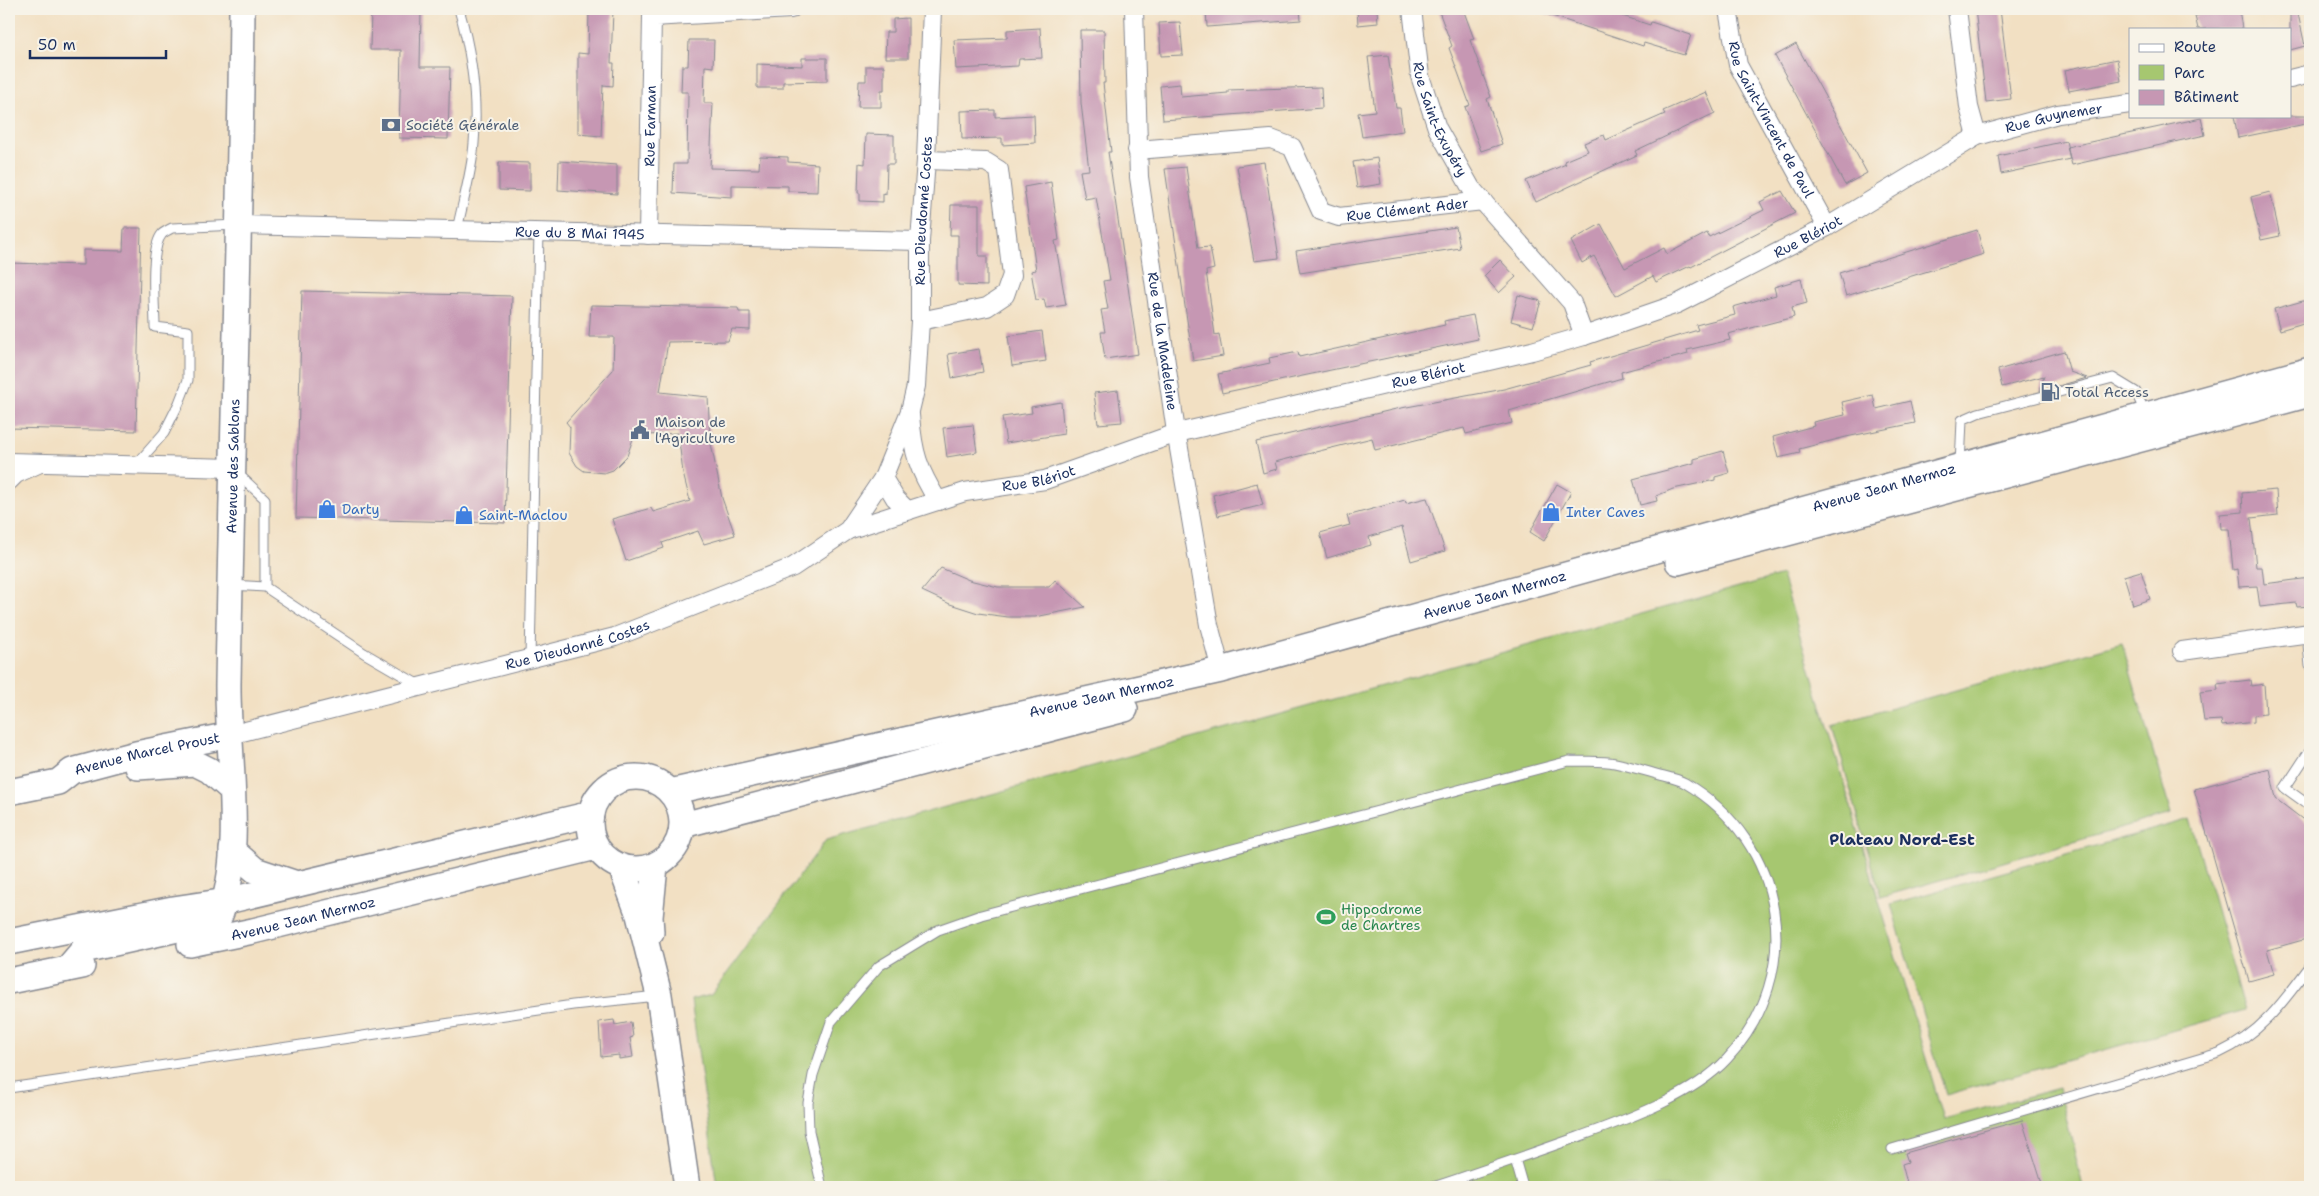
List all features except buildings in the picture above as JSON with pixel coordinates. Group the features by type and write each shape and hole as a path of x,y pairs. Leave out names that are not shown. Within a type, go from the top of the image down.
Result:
{"main road":[{"name":"Avenue des Sablons","path":"226,901 232,850 228,691 232,468 240,225 242,9"},
{"name":"Avenue Jean Mermoz","path":"670,792 1221,670 2310,370"},
{"name":"Avenue Jean Mermoz","path":"682,826 2310,394"},
{"name":"Avenue Marcel Proust","path":"9,792 58,782 72,771 136,754 230,735"},
{"path":"58,782 78,782 139,766 195,763 209,770 231,789"},
{"path":"645,778 659,783 670,792 681,813 682,826 674,850 666,859 655,866 632,869 621,867 607,859 596,847 592,836 591,814 600,795 617,781 645,778"},
{"path":"9,942 174,909 226,901 591,814"},
{"name":"Avenue Jean Mermoz","path":"9,981 253,930 596,847"},
{"path":"232,850 256,870 297,884"},
{"path":"654,969 650,917 655,866"},
{"path":"621,867 639,914 654,969 687,1187"},
{"path":"67,969 83,950 218,920 226,901"}],"street":[{"name":"Rue Farman","path":"648,234 651,13 791,9"},
{"name":"Rue Dieudonné Costes","path":"230,735 615,637 793,567 848,530 883,478 910,412 916,386 920,321 920,241 926,160 932,9"},
{"name":"Rue de la Madeleine","path":"1134,9 1139,178 1177,433 1209,625 1221,670"},
{"name":"Rue Saint-Exupéry","path":"1412,9 1420,76 1437,128 1471,188 1572,303 1584,336"},
{"name":"Rue Saint-Vincent de Paul","path":"1732,9 1738,65 1827,227"},
{"path":"1957,9 1969,107 1977,136"},
{"path":"2292,78 2310,74"},
{"name":"Rue Guynemer","path":"1977,136 2058,114 2129,104"},
{"name":"Rue Blériot","path":"848,530 965,492 1045,480 1177,433 1532,351 1584,336 1677,304 1827,227 1977,136"},
{"name":"Rue Clément Ader","path":"1137,150 1271,139 1292,147 1321,212 1339,217 1483,201"},
{"path":"920,321 987,307 1006,295 1012,275 999,170 986,162 926,160"},
{"name":"Rue du 8 Mai 1945","path":"240,225 920,241"},
{"name":"Rue Dieudonné Costes","path":"910,412 912,444 921,474 938,501"},
{"path":"9,462 232,468"},
{"path":"9,481 16,474 43,463"},
{"path":"883,478 895,498 908,511"},
{"path":"2182,651 2308,633"}],"lane":[{"path":"457,230 474,134 475,96 466,33 459,9"},
{"path":"136,465 164,433 188,380 188,331 155,327 155,254 158,240 162,233 172,228 240,225"},
{"path":"530,659 540,232"},
{"path":"1960,467 1962,420 1978,413 2113,378 2136,392 2146,415"},
{"path":"232,468 265,499 265,586"},
{"path":"230,585 265,586 364,653 420,686"},
{"path":"2308,633 2310,666"},
{"path":"2310,750 2285,788 2310,806"},
{"path":"822,1187 809,1131 808,1104 813,1075 831,1022 879,966 938,930 981,915 1569,761 1613,762 1683,782 1715,803 1736,825 1756,858 1772,892 1778,934 1774,968 1764,1000 1748,1031 1726,1060 1694,1085 1659,1105 1617,1122 1433,1187"},
{"path":"1892,1149 2220,1053 2254,1033 2273,1014 2310,966"},
{"path":"9,1088 563,1006 659,995"},
{"path":"1515,1159 1523,1187"}],"green space":[{"name":"Hippodrome de Chartres","path":"1782,575 1944,1119 2059,1088 2083,1187 717,1187 691,1000 711,995 826,840"},
{"path":"2122,643 2171,814 1881,897 1832,725"},
{"path":"2190,819 2245,1010 1946,1095 1891,904"}],"place":[{"name":"Société Générale","path":"391,125"},
{"name":"Total Access","path":"2050,392"},
{"name":"Maison de l'Agriculture","path":"640,430"},
{"name":"Darty","path":"327,509"},
{"name":"Inter Caves","path":"1551,512"},
{"name":"Saint-Maclou","path":"464,515"},
{"name":"Hippodrome de Chartres","path":"1326,917"}],"district":[{"name":"Plateau Nord-Est","path":"1902,839"}]}
